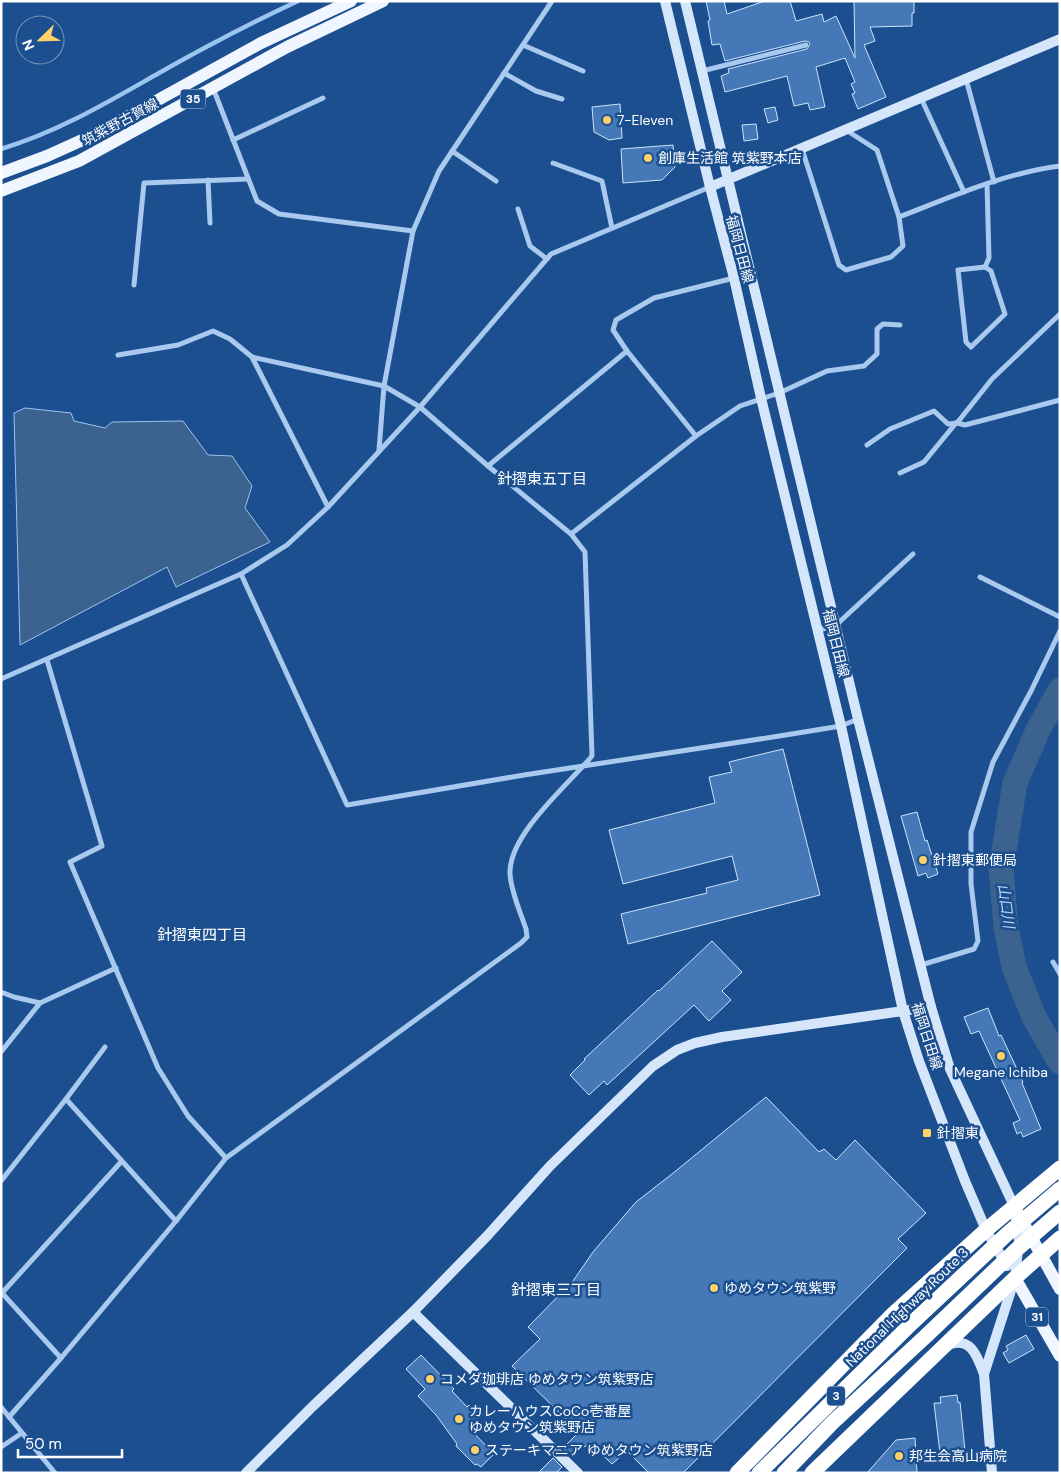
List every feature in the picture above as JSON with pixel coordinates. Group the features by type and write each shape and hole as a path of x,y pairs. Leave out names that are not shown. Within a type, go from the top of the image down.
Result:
{"highway":[{"path":"737,1473 893,1314 986,1230 1060,1168"},
{"name":"National Highway Route 3","path":"759,1473 914,1321 1007,1234 1060,1189"},
{"name":"3","path":"784,1473 832,1423 927,1336 1016,1250 1060,1212"},
{"path":"812,1473 1014,1278 1060,1238"}],"main road":[{"name":"筑紫野古賀線","path":"1,173 47,156 100,132 261,43 351,1"},
{"name":"筑紫野古賀線","path":"1,191 79,161 287,46 383,1"},
{"name":"福岡日田線","path":"665,1 842,726 903,1011 919,1061 965,1181 986,1230 1014,1278"},
{"name":"福岡日田線","path":"685,1 835,626 930,1007 950,1069 1014,1206 1019,1240 1014,1278 984,1374 992,1473"},
{"path":"710,187 1060,38"},
{"path":"246,1473 312,1407 413,1312 582,1134 653,1066 677,1050 722,1036 930,1007"},
{"path":"1014,1206 1060,1289"},
{"name":"31","path":"1014,1278 1060,1356"},
{"path":"413,1312 578,1473"},
{"path":"942,1347 957,1342 969,1346 977,1356 984,1374"}],"street":[{"path":"379,450 384,386 413,231 439,171 552,1"},
{"path":"523,45 583,71"},
{"path":"702,71 806,45"},
{"path":"504,73 536,91 562,99"},
{"path":"966,78 994,182"},
{"path":"214,88 257,201 279,214 413,231"},
{"path":"233,140 323,98"},
{"path":"920,98 964,192"},
{"path":"802,149 839,265 846,270 891,257 904,246 899,217 877,150 845,130"},
{"path":"452,150 496,181"},
{"path":"553,163 602,182 612,228"},
{"path":"899,217 987,184 1033,171 1060,166"},
{"path":"134,285 144,183 248,179"},
{"path":"208,180 210,224"},
{"path":"985,267 989,258 987,184"},
{"path":"1,679 241,574 286,545 328,507 420,407 551,254 710,187"},
{"path":"518,209 530,246 547,259"},
{"path":"985,267 991,271 1005,314 971,347 966,342 958,270 985,267"},
{"path":"696,436 627,351 614,330 616,320 654,298 734,278"},
{"path":"900,473 924,462 992,379 1060,314"},
{"path":"571,534 696,436 740,406 779,393 827,371 864,366 877,354 877,329 883,324 900,326"},
{"path":"118,355 178,344 213,331 230,339 252,357 328,507"},
{"path":"488,466 627,351"},
{"path":"9,1417 176,1221 226,1158 521,943 526,937 526,929 511,883 510,871 516,846 525,831 592,756 585,552 571,534 420,407 384,386 252,357"},
{"path":"867,445 890,429 934,411 948,424 957,423 964,425 1060,400"},
{"path":"818,630 835,626 913,554"},
{"path":"241,574 347,805 842,726 858,720"},
{"path":"980,577 1060,618"},
{"path":"921,965 974,949 978,941 971,884 971,832 993,762 1031,691 1060,631"},
{"path":"47,660 102,846 70,862 158,1068 188,1116 226,1158"},
{"path":"1052,962 1060,974"},
{"path":"1,1052 40,1003 116,968"},
{"path":"1,992 40,1003"},
{"path":"1,1181 66,1100 105,1047"},
{"path":"66,1100 176,1221"},
{"path":"61,1358 2,1292 121,1162"},
{"path":"1,1407 55,1473"},
{"path":"1,1447 22,1433"}],"water":[{"path":"25,408 71,413 74,421 105,428 112,422 183,421 208,455 232,456 252,486 245,508 270,542 176,587 167,567 20,645 14,413"}],"building":[{"path":"706,1 724,1 727,14 765,1 790,1 796,21 822,14 824,22 836,16 855,58 854,1 914,1 914,13 912,13 912,26 870,27 875,41 864,45 886,97 858,109 852,94 855,93 851,84 855,82 845,58 816,67 825,107 810,110 808,103 794,106 787,76 725,92 721,76 729,73 728,69 807,49 810,44 805,41 725,61 720,44 712,45"},
{"name":"7-Eleven","path":"620,104 622,138 609,140 594,132 592,107"},
{"path":"775,107 778,120 768,123 764,109"},
{"path":"756,124 758,139 744,141 742,125"},
{"name":"創庫生活館 筑紫野本店","path":"673,145 675,167 662,180 623,183 621,149"},
{"path":"783,749 820,895 628,944 621,914 707,893 706,888 738,880 732,856 623,884 609,830 715,803 709,777 732,772 729,762"},
{"path":"917,812 925,841 927,840 938,874 928,878 926,873 918,876 901,816"},
{"path":"712,941 742,972 722,991 731,1000 709,1021 694,1005 607,1085 604,1081 589,1095 570,1075 584,1059"},
{"path":"988,1008 999,1036 1001,1035 1023,1082 1041,1129 1023,1137 1021,1132 1017,1134 1013,1123 1020,1120 979,1031 971,1034 964,1017"},
{"name":"ゆめタウン筑紫野","path":"766,1097 819,1152 824,1149 836,1160 855,1140 926,1213 898,1239 907,1248 683,1473 649,1473 627,1451 612,1464 591,1444 581,1448 572,1457 563,1448 579,1432 512,1366 540,1339 528,1327 573,1281 593,1252 636,1202"},
{"path":"1026,1335 1034,1349 1009,1363 1003,1353 1008,1350 1006,1346"},
{"path":"421,1355 454,1389 452,1391 467,1407 469,1405 479,1418 469,1428 494,1454 481,1467 477,1464 475,1465 456,1446 457,1444 436,1415 418,1396 425,1389 406,1369"},
{"path":"957,1395 958,1403 960,1402 966,1460 941,1462 934,1403 941,1403 940,1397"},
{"name":"邦生会高山病院","path":"915,1438 917,1473 867,1473 896,1440"},
{"path":"553,1458 562,1467 556,1473 538,1473"}],"waterway":[{"path":"1,149 63,125 176,63 298,1"},
{"name":"山口川","path":"1060,690 1038,730 1015,783 1001,869 1006,927 1014,967 1034,1017 1060,1062"}],"place":[{"name":"7-Eleven","path":"607,120"},
{"name":"創庫生活館 筑紫野本店","path":"648,158"},
{"name":"針摺東郵便局","path":"923,860"},
{"name":"Megane Ichiba","path":"1001,1056"},
{"name":"針摺東","path":"927,1133"},
{"name":"ゆめタウン筑紫野","path":"714,1288"},
{"name":"コメダ珈琲店 ゆめタウン筑紫野店","path":"430,1379"},
{"name":"カレーハウスCoCo壱番屋 ゆめタウン筑紫野店","path":"459,1419"},
{"name":"ステーキマニア ゆめタウン筑紫野店","path":"475,1450"},
{"name":"邦生会高山病院","path":"899,1456"}],"district":[{"name":"針摺東五丁目","path":"542,479"},
{"name":"針摺東四丁目","path":"202,935"},
{"name":"針摺東三丁目","path":"556,1290"}]}
